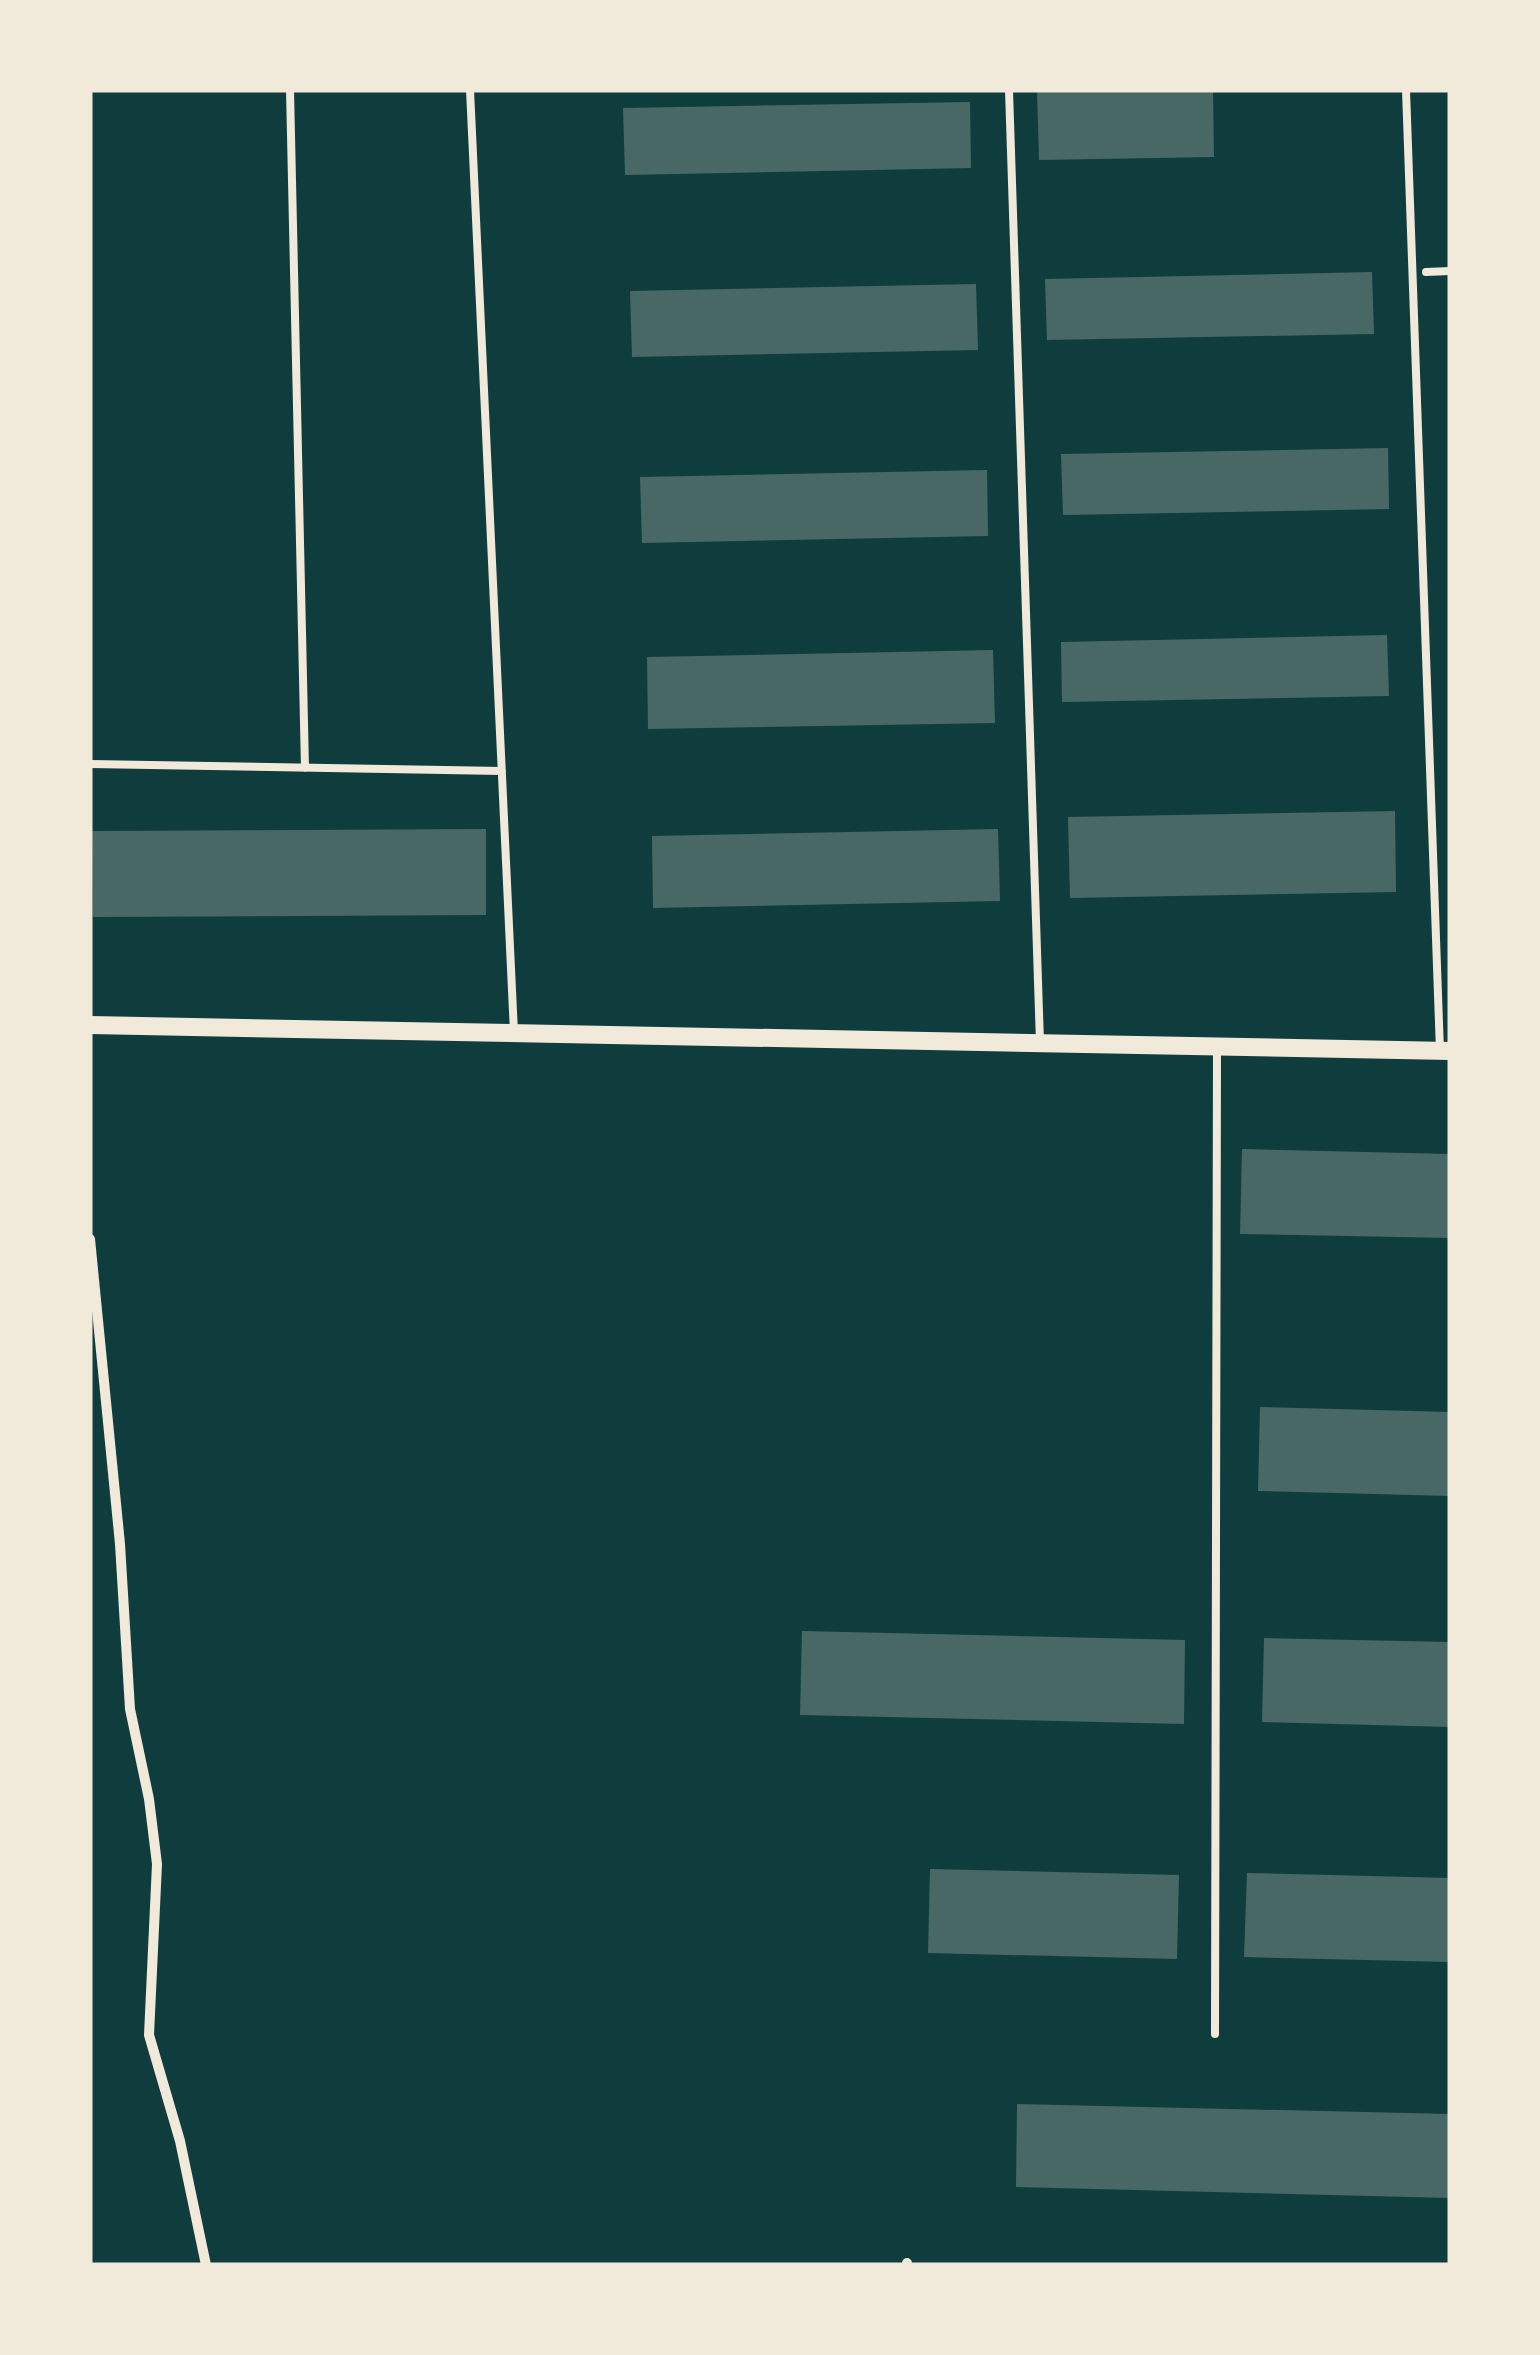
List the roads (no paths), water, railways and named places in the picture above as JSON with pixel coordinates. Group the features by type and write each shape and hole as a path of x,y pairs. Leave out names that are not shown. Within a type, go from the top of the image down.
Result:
{"street":[{"path":"90,1025 1445,1051"},
{"path":"90,1240 120,1544 130,1709 149,1799 157,1864 150,2035 180,2141 206,2265"}],"lane":[{"path":"290,90 304,768"},
{"path":"470,90 514,1033"},
{"path":"1009,90 1040,1043"},
{"path":"1406,90 1445,1051"},
{"path":"1426,272 1450,271"},
{"path":"90,764 502,771"},
{"path":"1215,2034 1216,1046"}]}
